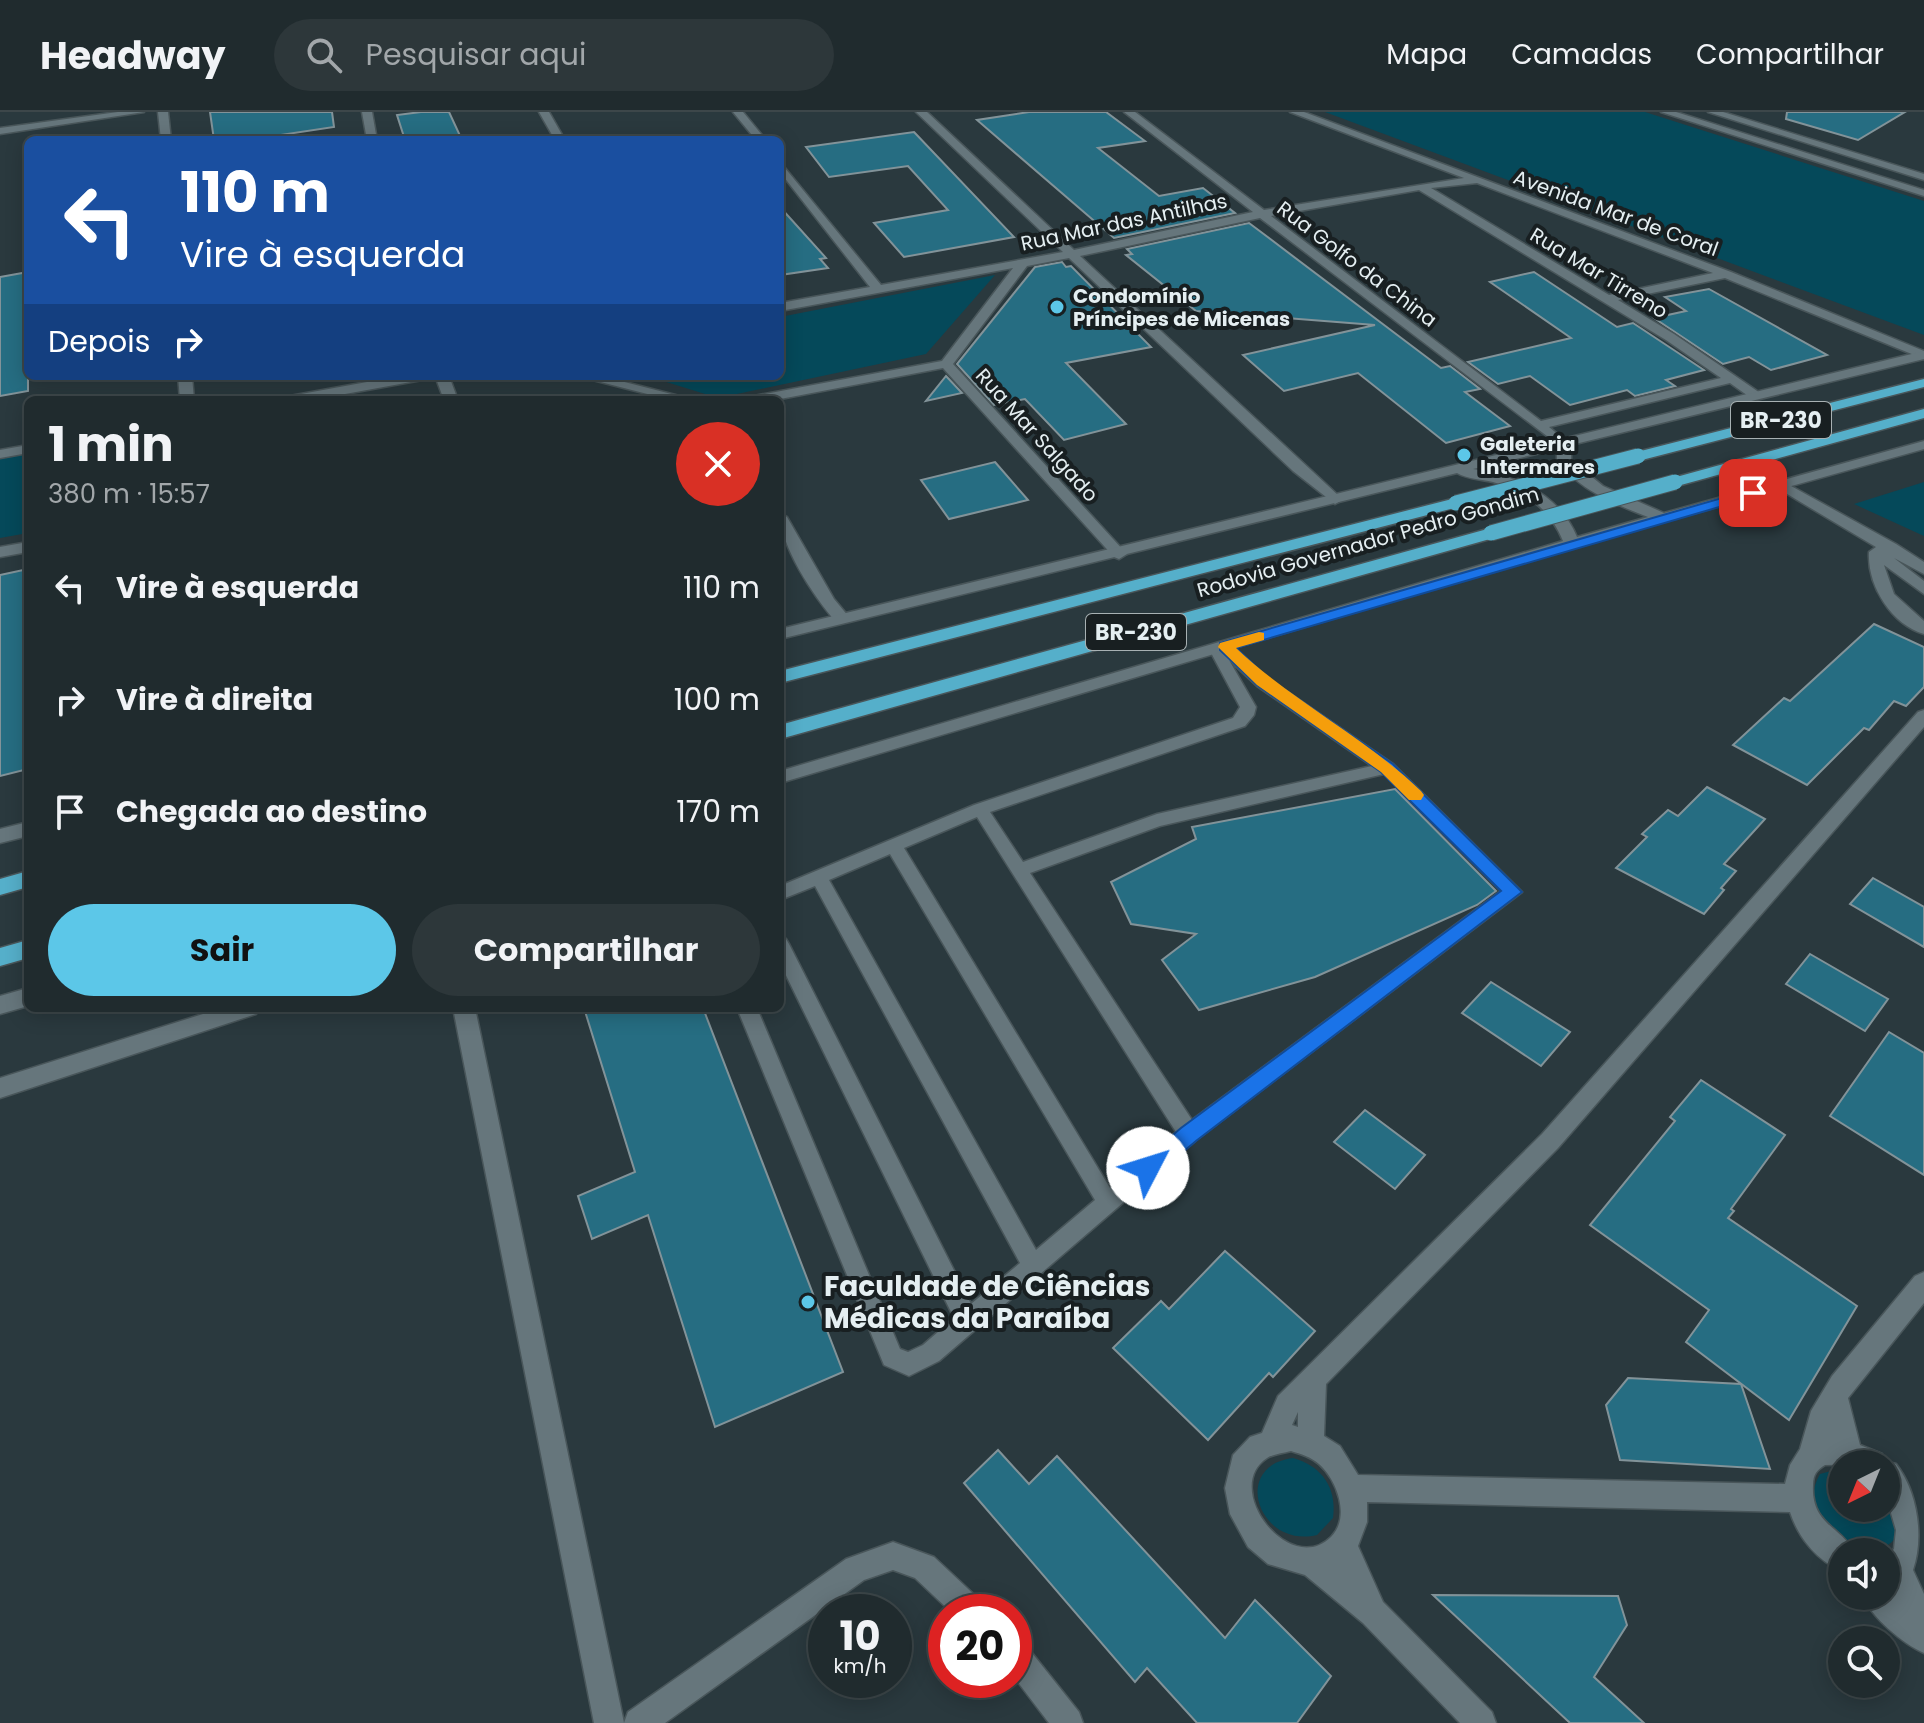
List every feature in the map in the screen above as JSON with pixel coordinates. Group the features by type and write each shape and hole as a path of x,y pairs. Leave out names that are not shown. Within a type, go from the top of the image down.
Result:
{"highway":[{"name":"Rodovia Governador Pedro Gondim","path":"784,676 1924,383"},
{"name":"Rodovia Governador Pedro Gondim","path":"784,731 1924,413"},
{"path":"0,887 24,880"},
{"path":"0,957 24,950"}],"street":[{"path":"0,131 139,112"},
{"path":"163,112 166,136"},
{"path":"367,112 371,136"},
{"path":"544,112 558,136"},
{"path":"738,112 758,136"},
{"path":"921,112 1335,500"},
{"name":"Rua Golfo da China","path":"1129,112 1564,445"},
{"name":"Avenida Mar de Coral","path":"1295,112 1727,274 1923,355"},
{"path":"1666,112 1924,193"},
{"path":"1713,112 1924,177"},
{"path":"784,170 878,289"},
{"name":"Rua Mar das Antilhas","path":"784,306 1073,254 1261,214 1477,180"},
{"name":"Rua Mar Tirreno","path":"1421,187 1607,299 1756,395"},
{"name":"Rua Mar Salgado","path":"1023,263 946,364 1119,554"},
{"path":"1607,299 1727,274"},
{"path":"784,633 1119,554 1923,355"},
{"path":"775,396 946,364"},
{"path":"1539,425 1732,379"},
{"path":"312,396 399,380"},
{"path":"601,380 671,396"},
{"path":"364,396 382,383"},
{"path":"1564,445 1564,461 1581,479 1599,491 1664,518"},
{"path":"784,776 1572,543 1924,445"},
{"path":"0,454 24,450"},
{"path":"1449,471 1485,475 1519,486 1547,502 1566,522 1572,543"},
{"path":"1782,485 1884,550 1924,569"},
{"path":"784,524 827,601 841,617"},
{"path":"0,552 24,548"},
{"path":"1884,550 1924,589"},
{"path":"1884,550 1875,564 1882,592 1924,629"},
{"path":"1273,1439 1287,1405 1550,1141 1924,716"},
{"path":"0,836 24,830"},
{"path":"0,1005 24,998"},
{"path":"0,1088 237,1012"},
{"path":"465,1012 609,1723"},
{"path":"1812,1457 1820,1420 1849,1373 1924,1284"},
{"path":"1310,1443 1313,1378"},
{"path":"1835,1398 1856,1450"},
{"path":"1291,1438 1310,1443 1328,1453 1342,1469 1351,1488 1355,1508 1352,1528 1343,1544 1328,1556 1310,1561 1290,1558 1271,1549 1255,1535 1244,1517 1238,1496 1238,1477 1257,1447 1273,1439 1291,1438"},
{"path":"1828,1451 1812,1457 1802,1466 1797,1481 1797,1498 1816,1534 1828,1545"},
{"path":"1351,1488 1797,1498"},
{"path":"1900,1494 1920,1522 1914,1558 1900,1566"},
{"path":"1343,1544 1373,1613"},
{"path":"639,1723 856,1569 893,1556 924,1567 953,1594"},
{"path":"1310,1561 1373,1613 1481,1723"},
{"path":"1900,1584 1924,1625"},
{"path":"1893,1610 1924,1638"},
{"path":"1032,1676 1068,1723"}],"lane":[{"path":"749,1012 892,1357 909,1364 931,1353 1189,1134 1513,892 1387,768 1262,682 1220,648"},
{"path":"784,891 980,809 1239,722 1246,715 1248,707 1220,648"},
{"path":"1019,870 1157,820 1387,768"},
{"path":"980,809 1189,1134"},
{"path":"894,845 1108,1203"},
{"path":"818,875 1033,1266"},
{"path":"784,952 968,1322"}],"shaded area":[{"path":"1325,112 1645,112 1924,201 1924,335"},
{"path":"995,275 926,354 727,396 712,396 660,380 784,380 784,316"},
{"path":"24,454 24,534 0,538 0,458"},
{"path":"1924,482 1924,536 1854,504"},
{"path":"1293,1458 1319,1473 1333,1497 1333,1518 1317,1535 1297,1536 1280,1530 1267,1519 1260,1505 1258,1490 1262,1475 1274,1464"},
{"path":"1828,1472 1828,1522 1895,1522 1895,1537 1843,1538 1832,1531 1819,1516 1814,1496 1820,1474"}],"building":[{"path":"210,112 332,112 334,127 274,136 213,136"},
{"path":"449,112 460,136 404,136 397,115"},
{"path":"1029,112 1106,112 1145,141 1098,148 1159,196 1203,188 1235,213 1114,238 977,120"},
{"path":"1787,112 1905,112 1858,140 1786,119"},
{"path":"914,132 1014,237 904,257 874,223 948,210 908,166 829,177 806,147"},
{"path":"784,211 826,258 820,259 828,268 784,274"},
{"path":"1249,223 1441,368 1450,366 1480,389 1465,392 1510,426 1446,443 1358,373 1284,391 1243,355 1375,325 1196,311 1126,255 1132,254 1127,249"},
{"name":"Condomínio Príncipes de Micenas","path":"1062,262 1066,267 1071,266 1151,347 1066,363 1126,424 1064,440 1025,399 994,405 957,364 1035,267"},
{"path":"1534,272 1617,327 1633,323 1704,370 1666,380 1675,386 1635,396 1627,390 1570,405 1530,376 1498,384 1468,362 1571,338 1490,282"},
{"path":"24,273 24,380 28,380 28,391 0,396 0,277"},
{"path":"1709,289 1827,355 1771,370 1749,357 1723,364 1654,318 1686,311 1665,297"},
{"path":"946,376 962,393 926,401"},
{"path":"995,462 1028,500 949,519 921,480"},
{"path":"24,570 24,770 0,776 0,575"},
{"path":"1874,624 1924,647 1924,687 1906,706 1894,701 1869,730 1864,728 1807,785 1733,745 1784,698 1790,701"},
{"path":"1707,787 1765,819 1724,864 1736,871 1704,914 1616,868 1647,837 1642,834 1668,810 1678,816"},
{"path":"1395,789 1496,891 1477,905 1315,977 1199,1010 1162,960 1196,934 1131,924 1111,882 1196,839 1192,827"},
{"path":"1873,878 1924,907 1924,947 1850,904"},
{"path":"1810,954 1888,999 1865,1031 1786,984"},
{"path":"1491,982 1570,1032 1541,1066 1462,1013"},
{"path":"585,1012 705,1012 843,1372 715,1427 648,1215 592,1239 578,1196 635,1172"},
{"path":"1889,1032 1924,1053 1924,1175 1830,1116"},
{"path":"1701,1080 1785,1135 1731,1209 1734,1211 1728,1218 1857,1306 1789,1420 1686,1342 1709,1310 1590,1225 1675,1121 1670,1117"},
{"path":"1365,1110 1425,1155 1395,1189 1334,1142"},
{"path":"1225,1251 1315,1331 1273,1377 1269,1373 1208,1440 1113,1348 1161,1301 1169,1309"},
{"path":"1628,1378 1741,1384 1770,1469 1620,1460 1606,1405"},
{"path":"998,1450 1029,1484 1057,1456 1225,1638 1255,1600 1331,1676 1297,1723 1197,1723 1147,1668 1135,1682 964,1483"},
{"path":"1433,1595 1618,1596 1627,1625 1594,1677 1644,1723 1570,1723"}],"slow traffic":[{"path":"1259,637 1225,647 1262,682 1387,768 1415,795"}],"place":[{"name":"Condomínio Príncipes de Micenas","path":"1057,307"},
{"name":"Galeteria Intermares","path":"1464,455"},
{"name":"Faculdade de Ciências Médicas da Paraíba","path":"808,1302"}],"route":[{"path":"1148,1168 1513,892 1387,768 1262,682 1225,647 1572,543 1753,493"}]}
